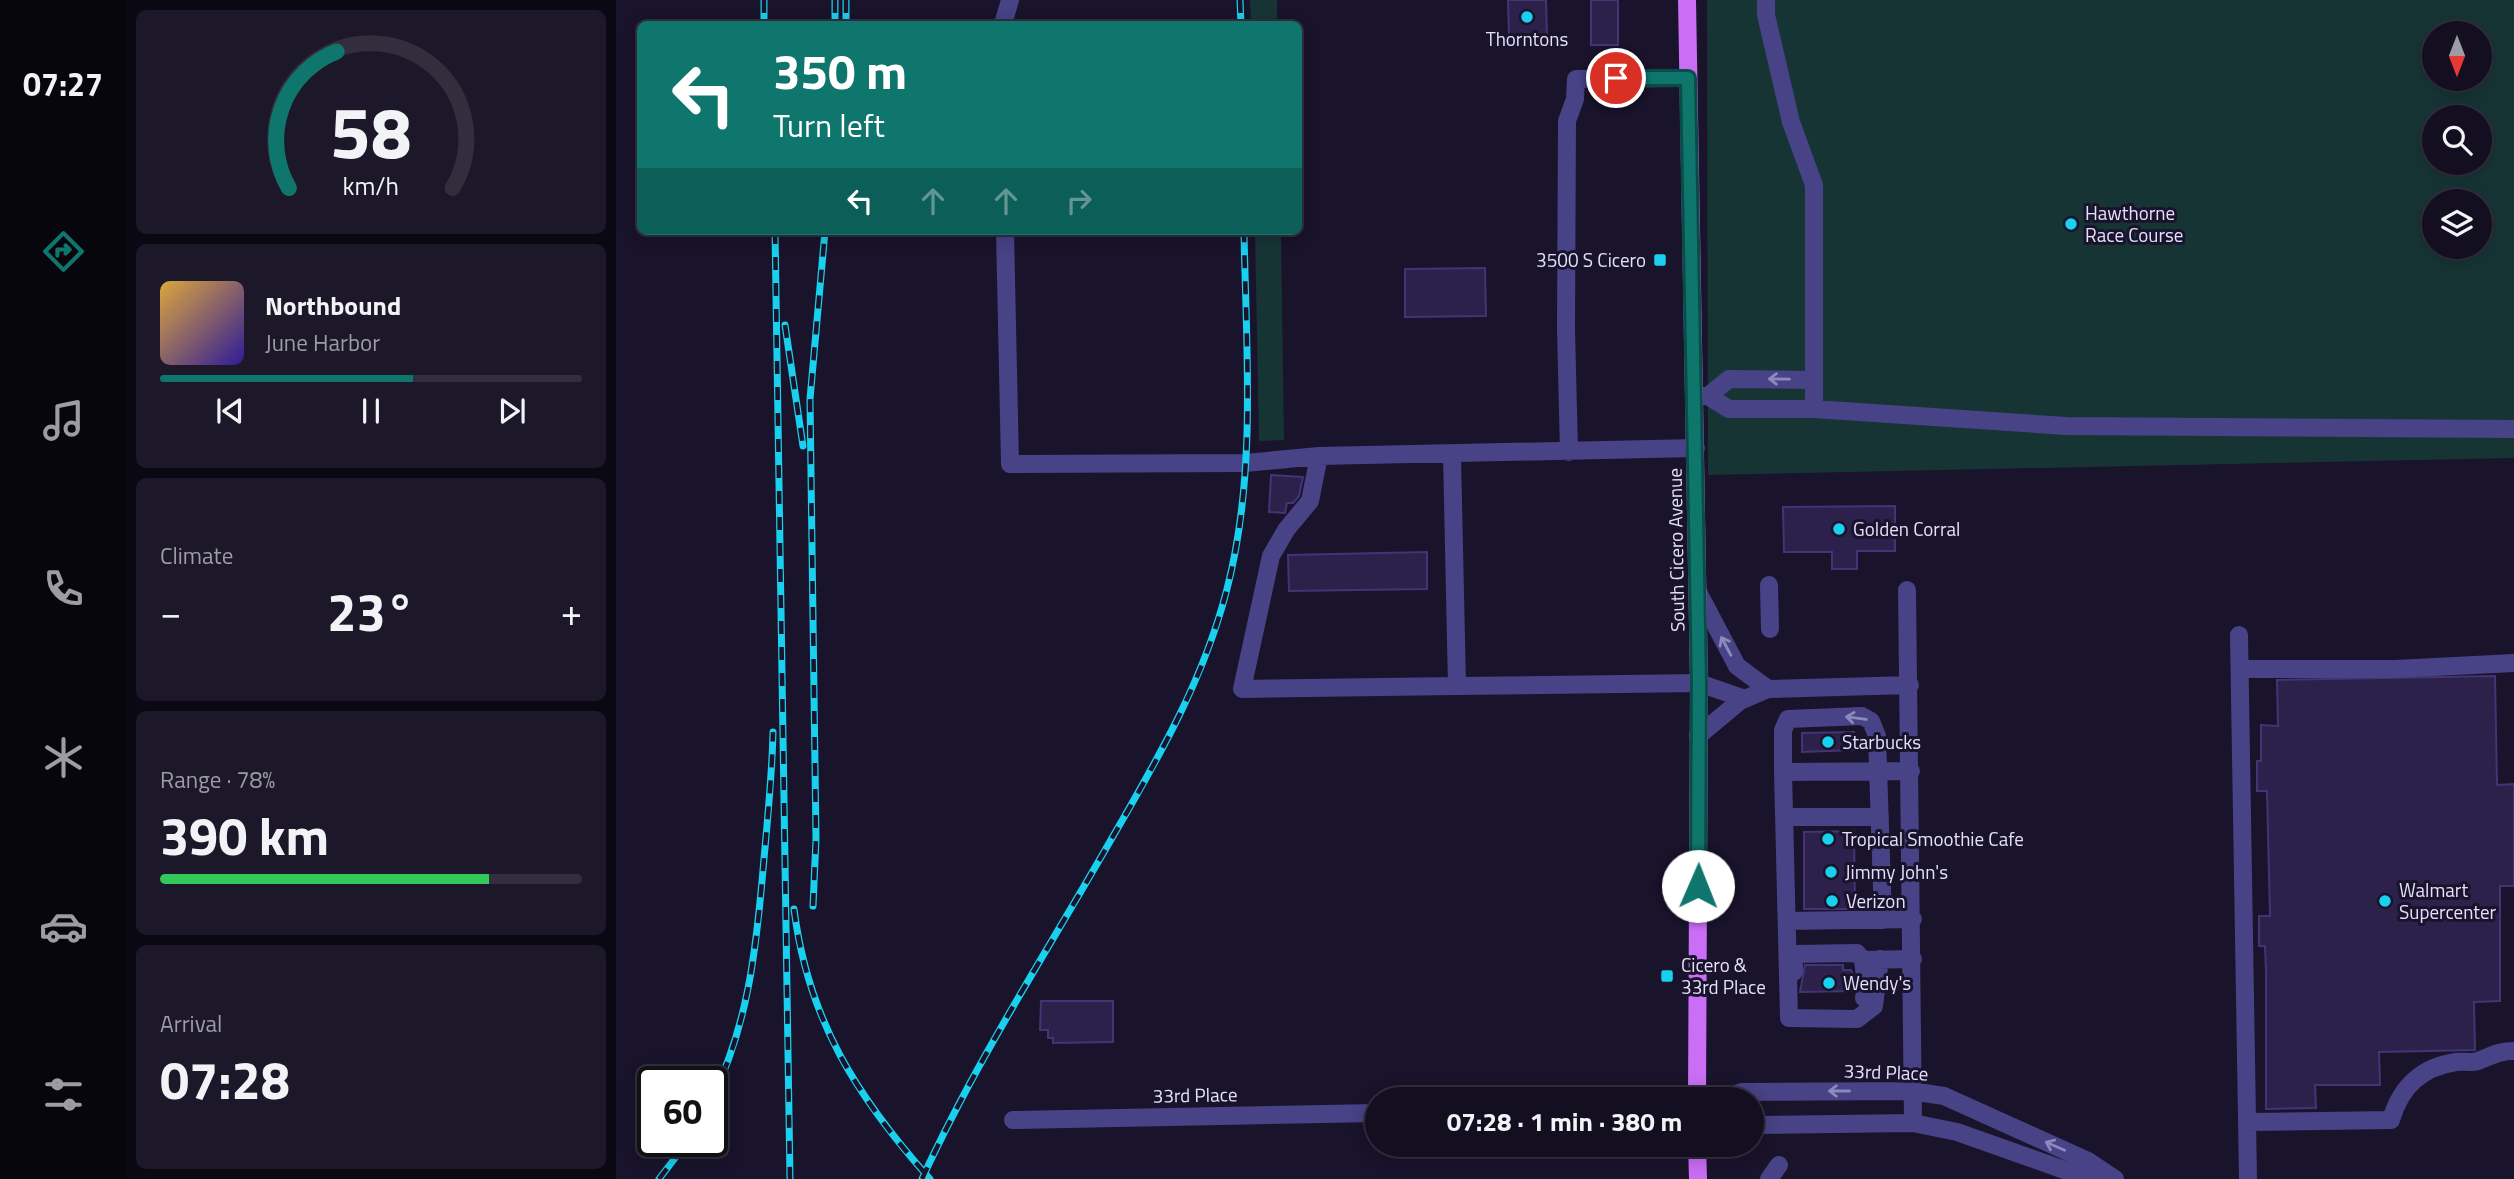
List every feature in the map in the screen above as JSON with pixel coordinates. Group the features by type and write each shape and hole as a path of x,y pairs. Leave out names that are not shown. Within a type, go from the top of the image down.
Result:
{"main road":[{"name":"South Cicero Avenue","path":"1686,0 1701,396 1696,448 1699,683 1697,1087"},
{"path":"1697,1157 1698,1179"}],"lane":[{"path":"1004,21 1010,0"},
{"path":"1766,0 1766,15 1791,122 1814,185 1814,409"},
{"path":"1569,452 1566,329 1567,121 1575,99 1576,79 1688,78"},
{"path":"1005,235 1010,464 1245,463 1320,456 1696,448"},
{"path":"1701,396 1729,379 1814,380"},
{"path":"1701,396 1729,409 1814,409 1980,422 2114,428 2514,429"},
{"path":"1452,455 1457,685"},
{"path":"1320,456 1310,501 1286,530 1271,556 1242,689 1699,683 1745,699"},
{"path":"1769,585 1770,629"},
{"path":"1907,590 1915,1092 1913,1123"},
{"path":"1698,592 1737,666 1768,689"},
{"path":"2239,635 2248,1179"},
{"path":"2240,669 2395,669 2514,663"},
{"path":"1699,736 1745,699 1768,689 1910,685"},
{"path":"1871,959 1874,1006 1857,1019 1789,1018 1783,772 1783,730 1788,719 1862,716 1871,721 1877,736 1883,919"},
{"path":"1783,772 1911,771"},
{"path":"1784,817 1880,817"},
{"path":"1787,921 1913,919"},
{"path":"1871,959 1864,1000 1851,1010 1801,1010 1795,1005 1794,954 1857,953 1871,959 1913,958"},
{"path":"2247,1122 2392,1119 2406,1086 2424,1072 2449,1064 2476,1062 2498,1051 2514,1051"},
{"name":"33rd Place","path":"1764,1092 1915,1092 1944,1096 2088,1161 2115,1179"},
{"name":"33rd Place","path":"1013,1119 1365,1113"},
{"path":"1764,1125 1913,1123 1957,1132 2084,1177 2105,1179"}],"green space":[{"path":"1250,0 1277,0 1277,21 1251,21"},
{"name":"Hawthorne Race Course","path":"1707,0 2514,0 2514,458 1708,475"},
{"path":"1255,235 1281,235 1284,440 1259,441"}],"building":[{"name":"Thorntons","path":"1508,0 1546,0 1547,35 1509,36"},
{"name":"Thorntons","path":"1591,0 1618,0 1618,45 1591,45"},
{"path":"1485,268 1486,316 1405,317 1405,269"},
{"path":"1271,475 1303,477 1299,496 1293,503 1287,503 1285,513 1269,512"},
{"name":"Golden Corral","path":"1895,506 1895,551 1857,551 1857,569 1832,569 1832,552 1784,552 1783,507"},
{"path":"1427,552 1427,589 1289,591 1288,555"},
{"name":"Walmart Supercenter","path":"2495,676 2497,785 2514,784 2514,886 2500,886 2500,1001 2474,1002 2475,1050 2379,1052 2380,1085 2315,1085 2316,1108 2266,1109 2266,972 2265,946 2259,946 2259,916 2270,916 2267,791 2257,791 2257,761 2261,761 2261,725 2278,726 2277,680"},
{"name":"Starbucks","path":"1854,732 1854,750 1802,752 1802,733"},
{"path":"1854,831 1855,909 1804,909 1804,832"},
{"name":"Wendy's","path":"1805,965 1843,965 1843,970 1851,970 1854,991 1800,992"},
{"path":"1041,1001 1113,1001 1113,1042 1053,1043 1053,1038 1048,1038 1048,1030 1040,1030"}],"railway":[{"path":"764,0 764,21"},
{"path":"835,0 835,21"},
{"path":"846,0 846,21"},
{"path":"1240,0 1241,21"},
{"path":"775,235 790,1179"},
{"path":"813,906 816,839 810,399 825,235"},
{"path":"922,1179 965,1092 1163,747 1193,686 1217,622 1227,589 1243,501 1248,411 1244,235"},
{"path":"785,325 803,446"},
{"path":"726,1066 742,1015 753,958 768,818 773,732"},
{"path":"794,909 811,986 840,1055 880,1118 930,1179"},
{"path":"659,1179 676,1157"}],"place":[{"name":"Thorntons","path":"1527,17"},
{"name":"Hawthorne Race Course","path":"2071,224"},
{"name":"3500 S Cicero","path":"1660,260"},
{"name":"Golden Corral","path":"1839,529"},
{"name":"Starbucks","path":"1828,742"},
{"name":"Tropical Smoothie Cafe","path":"1828,839"},
{"name":"Jimmy John's","path":"1831,872"},
{"name":"Verizon","path":"1832,901"},
{"name":"Walmart Supercenter","path":"2385,901"},
{"name":"Cicero & 33rd Place","path":"1667,976"},
{"name":"Wendy's","path":"1829,983"}],"route":[{"path":"1616,78 1688,78 1695,349 1699,683 1698,886"}]}
